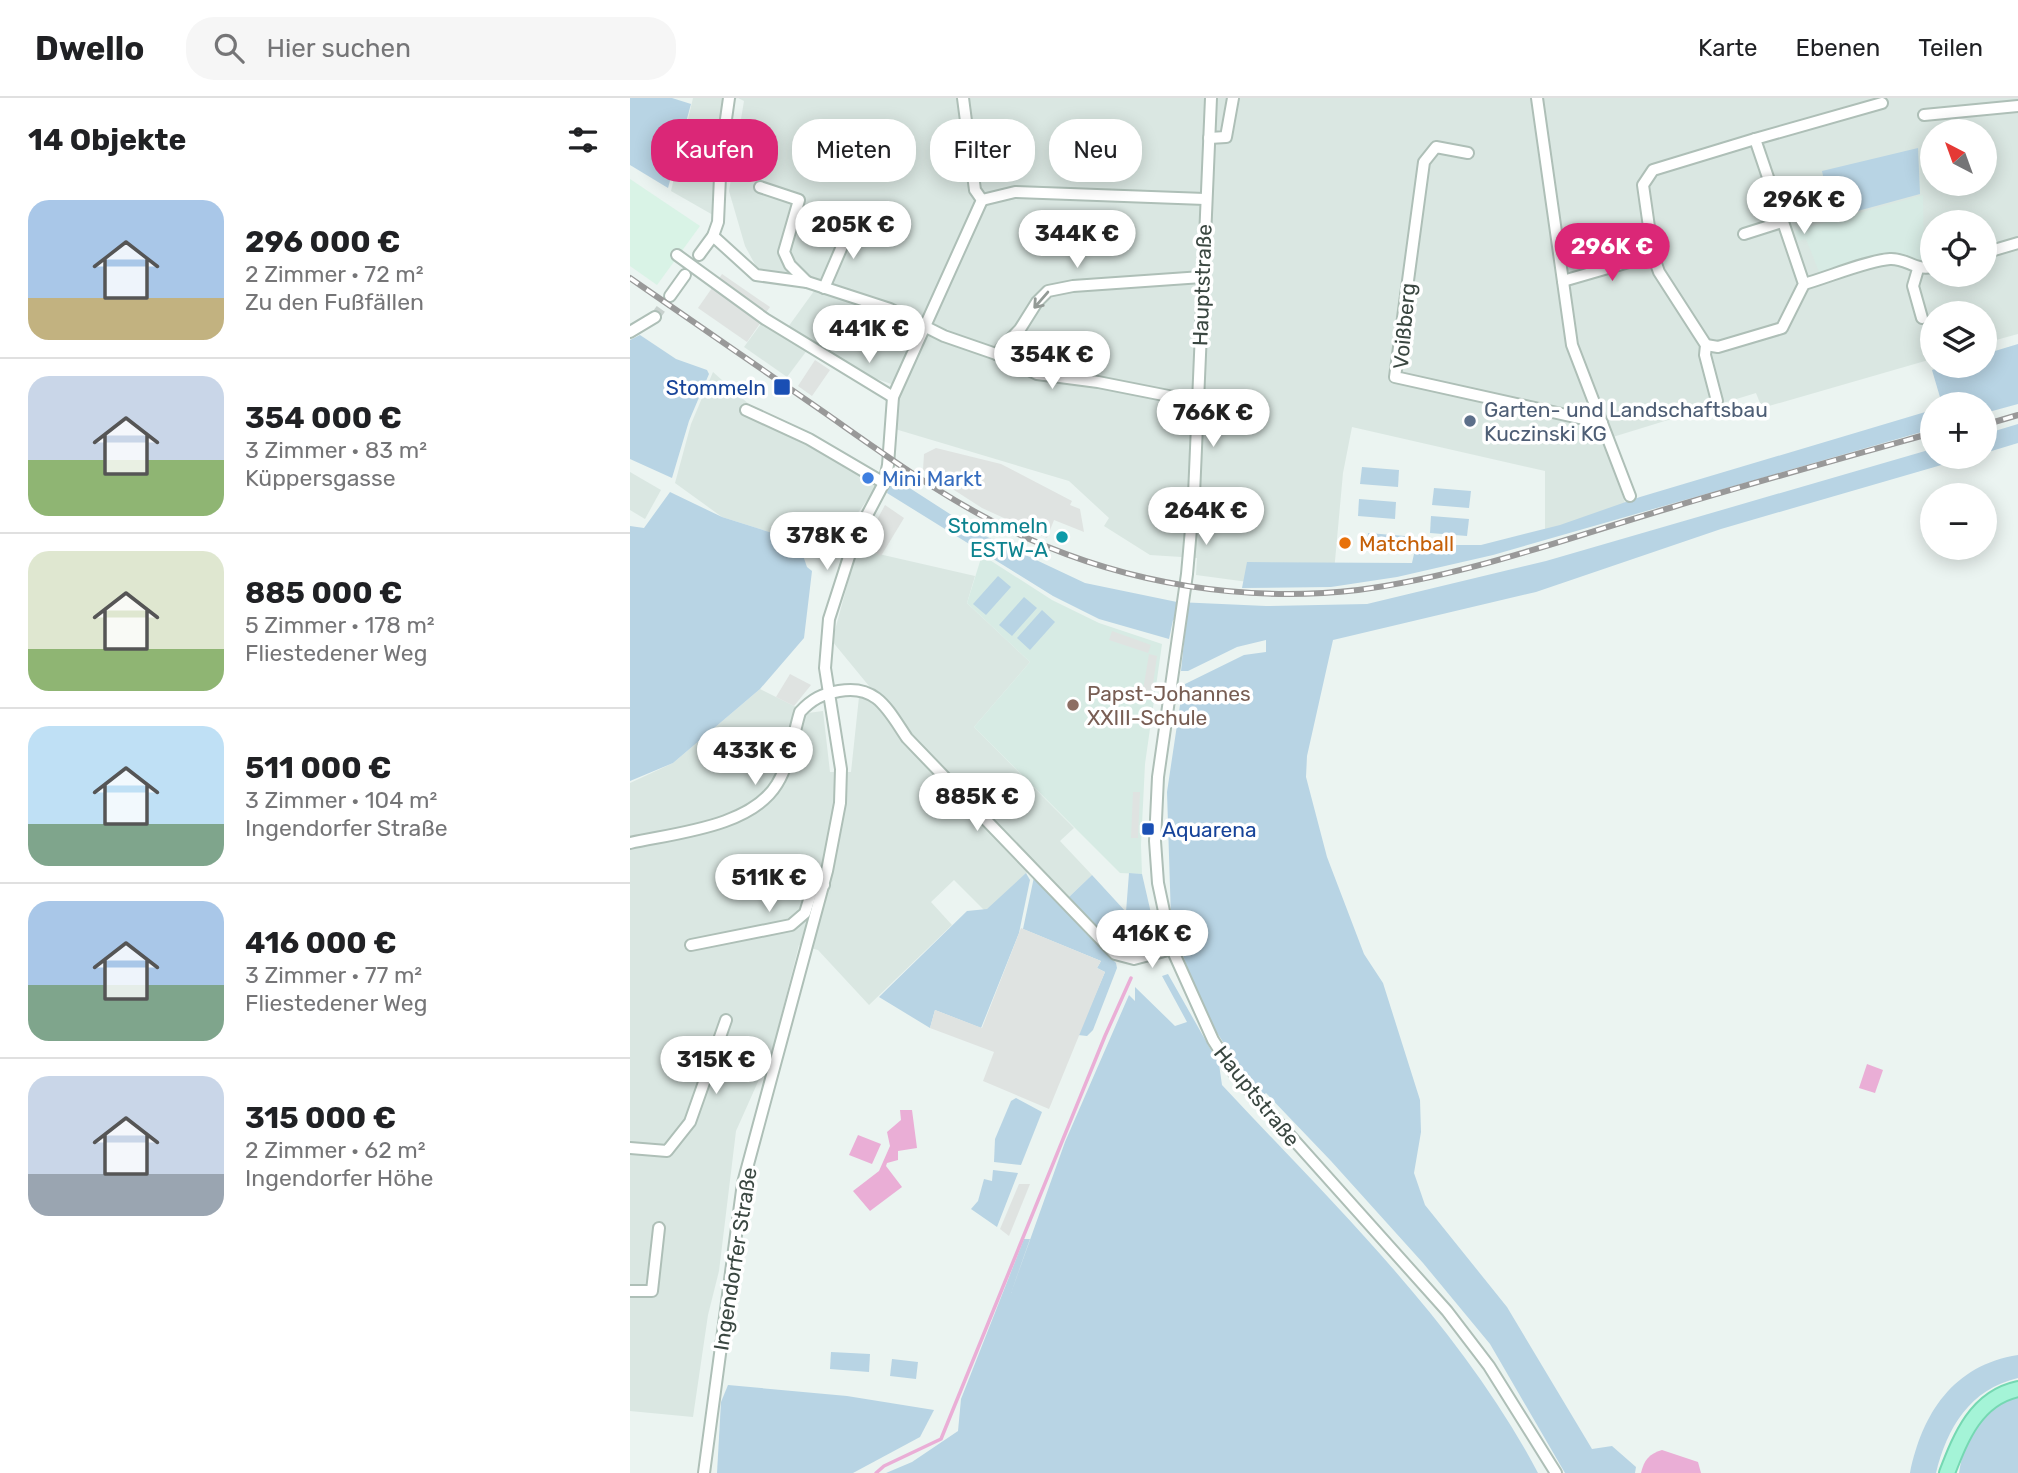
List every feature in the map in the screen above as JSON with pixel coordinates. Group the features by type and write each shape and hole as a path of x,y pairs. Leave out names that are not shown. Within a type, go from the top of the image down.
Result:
{"main road":[{"path":"1951,1469 1972,1419 1987,1403 2018,1389"}],"street":[{"path":"699,255 713,236 718,222 721,154 729,98"},
{"path":"963,98 975,190 982,200 1015,192 1205,199"},
{"name":"Hauptstraße","path":"1211,98 1199,402 1187,574 1156,797 1158,883 1172,949 1213,1040 1234,1073 1447,1311 1489,1366 1556,1473"},
{"path":"1209,138 1226,137 1233,98"},
{"path":"1537,98 1572,345 1630,495"},
{"path":"1717,401 1705,355 1706,345 1658,272 1643,185 1653,170 1882,103"},
{"path":"1924,115 2018,106"},
{"path":"1706,345 1718,347 1782,328 1804,284 1755,139"},
{"name":"Voißberg","path":"1468,153 1436,147 1424,162 1395,377 1601,423"},
{"path":"760,187 799,200 784,252 790,265 807,282"},
{"name":"Ingendorfer Straße","path":"704,1473 743,1183 824,885 841,783 828,693 825,642 829,619 855,538 884,484 889,458 893,397 982,200"},
{"path":"824,288 856,214 863,213"},
{"path":"1744,234 1782,222"},
{"path":"713,236 756,275 807,282 890,309 923,326 996,354 1037,374 1098,382 1199,402"},
{"path":"1997,249 2018,243"},
{"path":"677,255 765,319 893,397"},
{"path":"1563,281 1653,255"},
{"path":"1804,284 1889,259 1905,261 1918,269 1913,286 1920,311"},
{"path":"670,296 685,275"},
{"path":"996,354 1020,329 1037,302 1048,291 1073,286 1202,277"},
{"path":"630,332 655,317"},
{"path":"746,410 810,439 884,484"},
{"path":"630,843 736,818 754,809 778,783 800,712 811,701 828,693 851,689 867,691 882,702 907,738 1115,954 1134,959 1172,949"},
{"name":"Ingendorfer Straße","path":"691,945 791,925 805,913 813,887 824,885"},
{"path":"630,1148 667,1151 685,1130 726,1020"},
{"path":"630,1290 652,1291 659,1228"}],"shaded area":[{"path":"630,98 672,98 691,104 687,119 651,119 651,178 630,165"},
{"path":"693,98 738,98 722,103 721,119 688,119"},
{"path":"738,98 2018,98 2018,334 1997,340 1997,301 1920,301 1920,362 1762,408 1756,393 1603,440 1625,503 1590,519 1545,533 1545,471 1352,427 1343,473 1334,572 1248,582 1196,575 1197,558 1150,555 1104,526 1109,518 1069,481 895,429 896,407 903,388 865,375 814,341 787,377 744,347 763,321 783,334 822,280 758,270 745,246 729,191 730,182 778,182 778,119 741,119 744,101"},
{"path":"1918,148 1920,194 1832,218 1822,171"},
{"path":"630,179 700,226 657,285 630,266"},
{"path":"658,182 670,182 668,188"},
{"path":"673,182 716,182 713,215 671,191"},
{"path":"1923,196 1923,210 1920,210 1920,261 1898,253 1884,254 1819,272 1806,239 1798,241 1795,231"},
{"path":"722,274 770,307 765,314 718,280"},
{"path":"712,288 761,322 747,342 698,308"},
{"path":"640,335 676,359 707,370 709,374 689,421 672,478 630,459 630,340"},
{"path":"2018,344 2018,404 1997,410 1997,392 1938,392 1934,378 1997,378 1997,350"},
{"path":"815,360 830,370 812,396 798,386"},
{"path":"713,372 752,407 878,485 847,528 812,553 804,555 803,543 722,517 675,483 691,424"},
{"path":"1920,414 1920,432 1493,555 1397,577 1331,587 1242,588 1247,562 1412,563 1416,545 1481,545 1560,525 1640,497"},
{"path":"2018,424 2018,443 1997,449 1997,430"},
{"path":"936,448 1001,464 1072,501 1070,505 1080,509 1084,532 1054,520 1047,538 982,508 923,470 924,454"},
{"path":"1920,452 1920,469 1928,469 1721,529 1536,592 1333,640 1307,756 1306,777 1327,857 1364,954 1383,983 1420,1100 1421,1132 1414,1173 1425,1205 1507,1307 1592,1449 1612,1446 1636,1467 1635,1473 1565,1473 1490,1344 1423,1263 1331,1161 1239,1067 1214,1028 1191,979 1171,919 1167,792 1183,685 1244,655 1266,652 1266,640 1237,647 1188,671 1181,671 1186,622 1173,620 1169,639 1099,619 1053,596 887,493 891,476 981,534 1085,583 1177,602 1266,606 1367,604 1546,561"},
{"path":"1362,467 1399,470 1398,487 1360,484"},
{"path":"630,472 661,490 645,519 630,510"},
{"path":"1434,488 1471,491 1469,508 1432,505"},
{"path":"670,492 722,517 798,541 807,567 812,571 804,638 760,689 673,763 630,781 630,526 644,528"},
{"path":"1359,499 1396,502 1395,519 1358,516"},
{"path":"885,505 904,518 881,556 863,546"},
{"path":"1431,516 1469,519 1467,536 1430,533"},
{"path":"1368,533 1405,536 1403,553 1366,550"},
{"path":"857,549 975,576 967,603 1030,662 974,727 1074,828 1060,841 1092,875 1069,897 1037,863 986,912 954,880 931,902 952,925 869,1005 818,950 799,945 773,1048 736,1131 719,1271 708,1315 693,1417 630,1411 630,783 673,763 760,689 808,713 823,711 830,772 851,772 859,697 870,693 869,686 832,641"},
{"name":"Papst-Johannes XXIII-Schule","path":"982,555 1052,600 1099,623 1162,644 1145,764 1142,874 1120,873 974,727 1030,662 967,603"},
{"path":"998,576 1011,587 986,615 973,604"},
{"path":"1024,597 1037,608 1012,636 999,625"},
{"path":"1042,610 1055,622 1030,650 1017,638"},
{"path":"1112,631 1151,645 1148,653 1109,640"},
{"path":"1149,654 1157,656 1151,698 1142,696"},
{"path":"790,674 811,685 794,706 776,697"},
{"path":"1133,792 1140,792 1138,838 1131,838"},
{"path":"1026,873 1030,880 1019,933 981,1028 935,1010 930,1028 879,997 967,911 987,909"},
{"path":"1129,873 1142,874 1156,935 1145,946 1133,950 1110,940 1069,897 1092,875 1126,912"},
{"path":"1034,877 1116,963 1117,968 1093,1030 1087,1036 1078,1035 1105,972 1097,968 1101,961 1023,929"},
{"path":"1021,928 1101,961 1097,968 1105,972 1049,1109 983,1081 994,1052 930,1028 935,1010 982,1028"},
{"path":"1168,974 1219,1064 1222,1085 1351,1222 1434,1317 1507,1419 1538,1473 886,1473 912,1462 958,1431 961,1399 1024,1239 1030,1239 1011,1293 1065,1142 1129,995 1135,1001 1135,987 1175,1026 1187,1022 1162,976"},
{"path":"1867,1064 1883,1070 1875,1093 1859,1088"},
{"path":"1016,1098 1042,1112 1021,1165 994,1162 995,1139 1011,1101"},
{"path":"900,1110 912,1110 917,1148 898,1151 898,1160 887,1163 886,1166 902,1187 870,1211 853,1191 879,1171 890,1146 887,1132 901,1120"},
{"path":"858,1135 881,1144 872,1164 849,1155"},
{"path":"993,1170 1018,1173 997,1227 971,1209 978,1201 984,1179 992,1181"},
{"path":"1019,1184 1030,1184 1009,1236 1000,1229"},
{"path":"831,1352 870,1354 869,1372 830,1369"},
{"path":"2018,1355 2018,1378 1986,1391 1963,1413 1947,1441 1936,1473 1910,1473 1923,1431 1944,1396 1958,1381 1975,1369"},
{"path":"892,1359 918,1362 916,1379 890,1376"},
{"path":"728,1385 847,1396 934,1410 920,1437 853,1473 717,1473 721,1402"},
{"path":"2018,1397 2018,1473 1959,1473 1965,1448 1977,1425 1994,1408"},
{"path":"1662,1450 1698,1462 1701,1473 1641,1473 1648,1458"}],"waterway":[{"path":"876,1473 884,1466 941,1439 1131,978"}],"tunnel":[{"path":"655,317 670,296"}],"railway":[{"path":"630,278 900,465 975,512 1066,554 1147,578 1189,586 1273,594 1358,590 1398,584 1517,555 1920,436"},
{"path":"1997,421 2018,415"}],"place":[{"name":"Stommeln","path":"782,387"},
{"name":"Garten- und Landschaftsbau Kuczinski KG","path":"1470,421"},
{"name":"Mini Markt","path":"868,478"},
{"name":"Stommeln ESTW-A","path":"1062,537"},
{"name":"Matchball","path":"1345,543"},
{"name":"Papst-Johannes XXIII-Schule","path":"1073,705"},
{"name":"Aquarena","path":"1148,829"}]}
